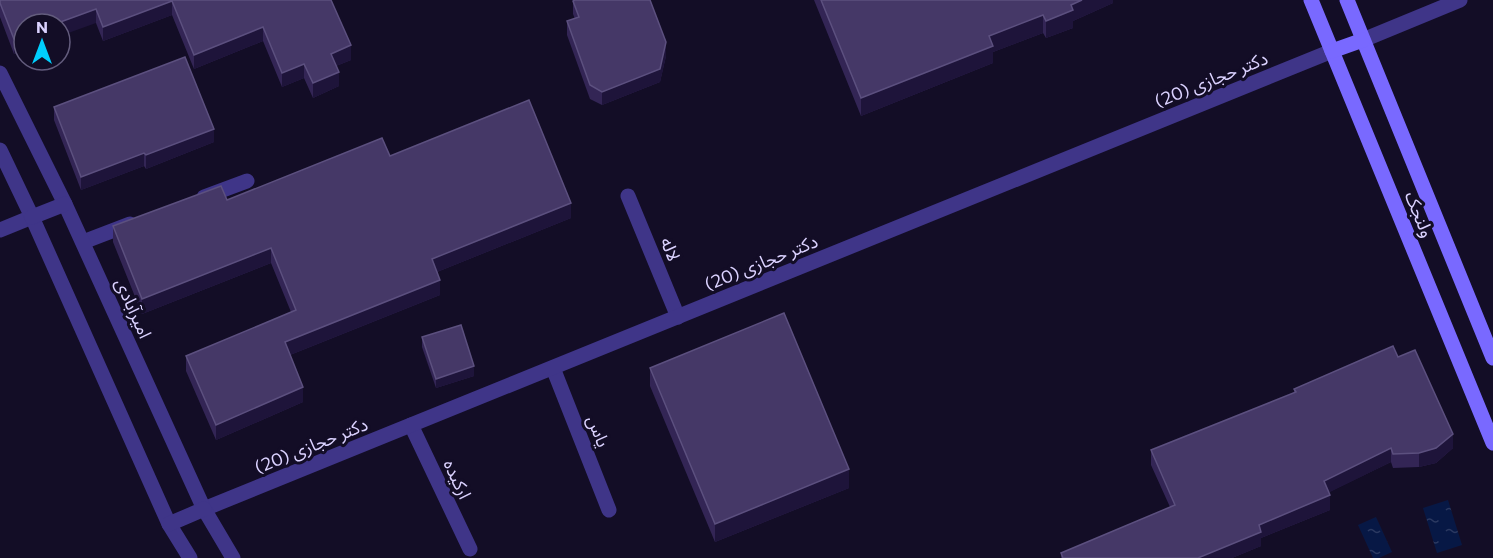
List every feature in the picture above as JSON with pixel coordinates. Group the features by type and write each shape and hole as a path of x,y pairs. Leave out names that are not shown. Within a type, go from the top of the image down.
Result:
{"main road":[{"name":"ولنجک","path":"1311,0 1493,443"},
{"name":"ولنجک","path":"1347,0 1493,358"},
{"path":"1332,51 1363,40"}],"street":[{"path":"1363,40 1460,0"},
{"name":"دکتر حجازی (20)","path":"169,524 1332,51"},
{"name":"امیرآبادی","path":"0,73 65,204 204,509 233,558"},
{"path":"0,150 169,524 190,558"},
{"path":"192,201 248,181"},
{"name":"لاله","path":"627,196 678,317"},
{"path":"0,230 65,204"},
{"path":"82,242 148,218"},
{"name":"یاس","path":"553,368 609,510"},
{"name":"ارکیده","path":"411,425 470,549"}],"water":[{"path":"1448,500 1462,545 1437,553 1423,508"},
{"path":"1376,517 1392,552 1379,558 1373,558 1358,525"}],"building":[{"path":"0,0 331,0 351,45 331,54 339,72 313,83 304,64 282,73 263,27 194,55 172,1 103,27 96,9 72,18 72,12 12,12 12,34"},
{"path":"650,0 666,42 660,69 602,92 590,85 567,21 579,17 573,1"},
{"path":"821,0 1082,0 1071,5 1073,10 1046,21 1043,15 989,36 993,46 861,98"},
{"path":"185,57 214,129 81,177 54,107"},
{"path":"529,100 571,203 432,259 440,280 285,342 303,387 216,425 186,356 296,310 271,248 142,299 113,226 221,186 227,200 382,138 390,156"},
{"path":"784,313 849,469 715,524 650,368"},
{"path":"461,325 474,366 436,379 422,337"},
{"path":"1393,346 1398,357 1415,350 1453,434 1436,448 1419,453 1393,454 1391,448 1324,481 1330,495 1259,525 1261,532 1198,558 1063,558 1061,553 1175,505 1151,450 1296,392 1294,389"}]}
